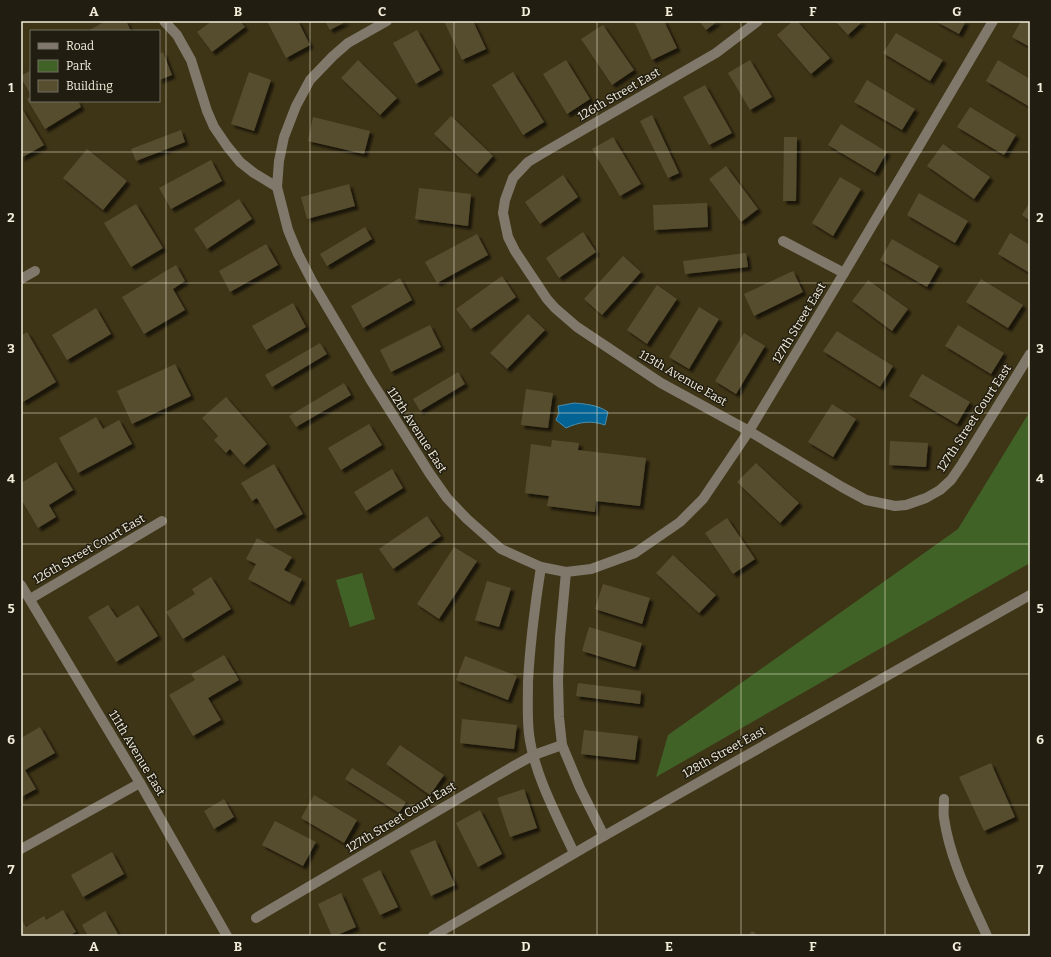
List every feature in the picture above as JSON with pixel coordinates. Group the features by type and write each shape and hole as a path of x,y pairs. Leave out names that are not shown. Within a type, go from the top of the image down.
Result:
{"street":[{"path":"164,21 177,35 191,60 207,111 214,127 226,146 240,162 254,173 278,187"},
{"name":"112th Avenue East","path":"387,21 348,43 333,56 310,80 296,106 284,137 279,161 278,187 288,230 313,283 370,379 430,474 447,498 462,514 501,548 541,567 566,572"},
{"name":"126th Street East","path":"505,200 514,178 528,162 716,53 758,21"},
{"name":"127th Street East","path":"566,572 591,569 635,553 680,522 703,499 749,431 993,21"},
{"name":"113th Avenue East","path":"505,200 503,213 508,237 515,251 547,299 577,327 661,383 749,431 866,500 895,506 915,501"},
{"path":"783,241 844,273"},
{"path":"21,279 35,271"},
{"name":"127th Street Court East","path":"915,501 926,498 940,490 951,480 1030,354"},
{"name":"126th Street Court East","path":"30,599 162,521"},
{"path":"541,567 530,655 527,705 529,734 541,777 555,813 574,853"},
{"path":"566,572 558,680 559,717 562,745 580,788 604,836"},
{"name":"111th Avenue East","path":"21,585 140,782 227,936"},
{"name":"128th Street East","path":"433,936 574,853 1030,594"},
{"name":"127th Street Court East","path":"256,918 512,767 534,755 562,745"},
{"path":"21,849 140,782"},
{"path":"944,799 944,817 949,841 968,894 987,936"}],"green space":[{"path":"1030,411 1030,563 656,777 668,735 958,529"},
{"path":"362,573 375,619 350,627 336,580"}],"water":[{"path":"574,403 596,406 608,412 605,425 585,422 566,428 556,420 559,413 558,406"}],"building":[{"path":"106,21 126,21 130,30 90,30"},
{"path":"212,21 240,21 245,27 212,52 197,32"},
{"path":"267,21 298,21 310,45 286,58"},
{"path":"325,21 347,21 330,30"},
{"path":"444,21 473,21 486,49 462,60"},
{"path":"634,21 664,21 677,48 652,60"},
{"path":"699,21 718,21 706,30"},
{"path":"793,21 797,21 830,58 811,74 777,35"},
{"path":"835,21 863,21 848,35"},
{"path":"935,21 966,21 959,34"},
{"path":"1021,21 1030,21 1030,47 1012,37"},
{"path":"603,25 634,70 612,85 581,39"},
{"path":"417,30 440,70 416,84 393,43"},
{"path":"896,33 943,60 930,81 883,53"},
{"path":"163,52 172,75 160,80 160,54"},
{"path":"358,60 397,98 380,115 341,78"},
{"path":"566,60 590,99 567,114 543,74"},
{"path":"750,60 772,97 750,110 728,73"},
{"path":"998,60 1030,79 1030,107 986,81"},
{"path":"30,71 30,93 21,78 21,76"},
{"path":"249,72 271,80 254,131 231,124"},
{"path":"513,72 544,122 523,135 492,85"},
{"path":"867,80 915,109 902,130 854,102"},
{"path":"705,85 732,133 709,145 683,97"},
{"path":"30,98 30,102 78,102 81,107 45,129 27,99"},
{"path":"21,107 44,145 21,158"},
{"path":"970,107 1016,135 1004,155 957,127"},
{"path":"652,115 679,173 668,178 640,121"},
{"path":"451,116 493,156 477,174 434,134"},
{"path":"313,117 370,131 364,154 308,141"},
{"path":"841,124 887,152 875,173 828,145"},
{"path":"181,130 185,142 136,161 131,149"},
{"path":"613,137 641,184 620,196 592,149"},
{"path":"784,137 797,137 796,201 783,201"},
{"path":"943,144 990,177 974,199 927,166"},
{"path":"87,149 127,181 103,210 63,178"},
{"path":"211,160 222,181 171,209 159,188"},
{"path":"726,166 758,209 741,222 709,179"},
{"path":"563,175 578,197 540,224 525,202"},
{"path":"840,177 861,189 833,236 812,223"},
{"path":"349,184 355,206 307,219 301,197"},
{"path":"419,188 471,194 468,226 415,219"},
{"path":"919,193 968,221 955,243 907,215"},
{"path":"239,199 252,219 207,249 194,229"},
{"path":"1030,202 1030,221 1022,215"},
{"path":"707,203 708,227 654,230 653,205"},
{"path":"136,204 163,248 131,267 104,223"},
{"path":"365,227 372,239 327,266 320,254"},
{"path":"583,232 596,252 559,278 546,258"},
{"path":"1010,233 1030,245 1030,273 998,254"},
{"path":"477,234 488,255 437,283 425,262"},
{"path":"892,239 939,266 927,287 880,260"},
{"path":"266,244 278,265 230,292 219,271"},
{"path":"746,253 748,267 685,274 683,261"},
{"path":"623,256 641,272 602,315 584,299"},
{"path":"176,265 185,281 173,289 185,310 144,334 122,297"},
{"path":"793,271 803,292 754,316 744,294"},
{"path":"502,276 516,297 471,329 456,309"},
{"path":"400,278 412,300 363,328 351,306"},
{"path":"981,279 1023,305 1008,328 966,302"},
{"path":"868,280 908,309 892,331 852,301"},
{"path":"657,285 677,299 647,344 627,330"},
{"path":"293,303 306,327 266,350 252,326"},
{"path":"699,307 719,319 689,369 669,357"},
{"path":"96,308 111,334 67,360 52,335"},
{"path":"528,314 545,330 507,369 490,353"},
{"path":"430,325 441,347 391,372 380,350"},
{"path":"958,325 1004,353 991,374 945,346"},
{"path":"837,331 893,366 880,387 823,351"},
{"path":"27,332 56,382 23,402 21,399 21,336"},
{"path":"744,333 765,346 736,394 715,381"},
{"path":"320,343 327,354 272,387 265,375"},
{"path":"175,364 191,396 132,424 117,391"},
{"path":"458,372 465,384 420,411 413,399"},
{"path":"922,374 970,402 957,424 909,396"},
{"path":"344,383 351,395 296,427 289,416"},
{"path":"526,389 553,393 548,428 521,425"},
{"path":"226,397 267,444 244,465 230,449 226,453 214,440 218,436 202,418"},
{"path":"832,404 856,419 833,457 808,442"},
{"path":"96,417 103,429 119,420 132,444 78,473 59,438"},
{"path":"369,424 382,445 341,470 328,448"},
{"path":"552,440 579,443 578,450 646,458 640,506 596,501 595,512 547,506 549,496 525,493 531,444 551,447"},
{"path":"890,441 928,443 926,467 889,465"},
{"path":"56,462 73,490 49,505 56,517 38,528 21,499 21,483"},
{"path":"756,463 799,503 780,523 737,482"},
{"path":"274,464 303,514 275,529 257,498 252,501 241,483"},
{"path":"392,469 403,488 366,511 354,492"},
{"path":"427,516 441,536 393,569 379,549"},
{"path":"727,518 755,559 733,574 705,533"},
{"path":"257,538 292,557 284,570 302,579 290,602 248,579 256,564 246,559"},
{"path":"454,547 477,561 439,619 417,604"},
{"path":"673,555 716,595 699,613 656,573"},
{"path":"211,577 231,609 183,639 166,612 195,594 192,589"},
{"path":"487,581 511,588 499,627 475,620"},
{"path":"603,584 650,598 642,624 595,609"},
{"path":"108,605 117,618 138,605 158,636 116,662 88,617"},
{"path":"589,627 642,643 635,667 582,651"},
{"path":"224,655 239,680 208,698 221,720 193,736 169,695 195,680 191,674"},
{"path":"465,656 517,676 508,700 456,680"},
{"path":"578,683 641,691 640,704 576,696"},
{"path":"462,719 517,725 514,749 460,743"},
{"path":"40,727 55,753 25,770 36,789 21,797 21,738"},
{"path":"584,730 638,736 635,760 581,754"},
{"path":"400,745 444,775 430,795 386,764"},
{"path":"991,763 1015,817 984,831 959,777"},
{"path":"352,768 406,802 399,813 345,779"},
{"path":"524,789 537,828 510,837 497,798"},
{"path":"314,795 357,820 344,843 301,818"},
{"path":"224,799 234,817 214,829 204,811"},
{"path":"480,810 502,854 478,867 456,823"},
{"path":"275,821 316,842 303,866 262,845"},
{"path":"435,840 455,885 431,896 410,851"},
{"path":"112,852 124,874 83,897 71,875"},
{"path":"380,870 398,907 380,915 362,879"},
{"path":"341,893 356,927 332,936 318,904"},
{"path":"63,910 76,932 69,936 21,936 21,923 23,922 26,927 44,916 46,920"},
{"path":"105,911 118,934 114,936 88,936 82,925"},
{"path":"752,931 759,936 748,936"}]}
